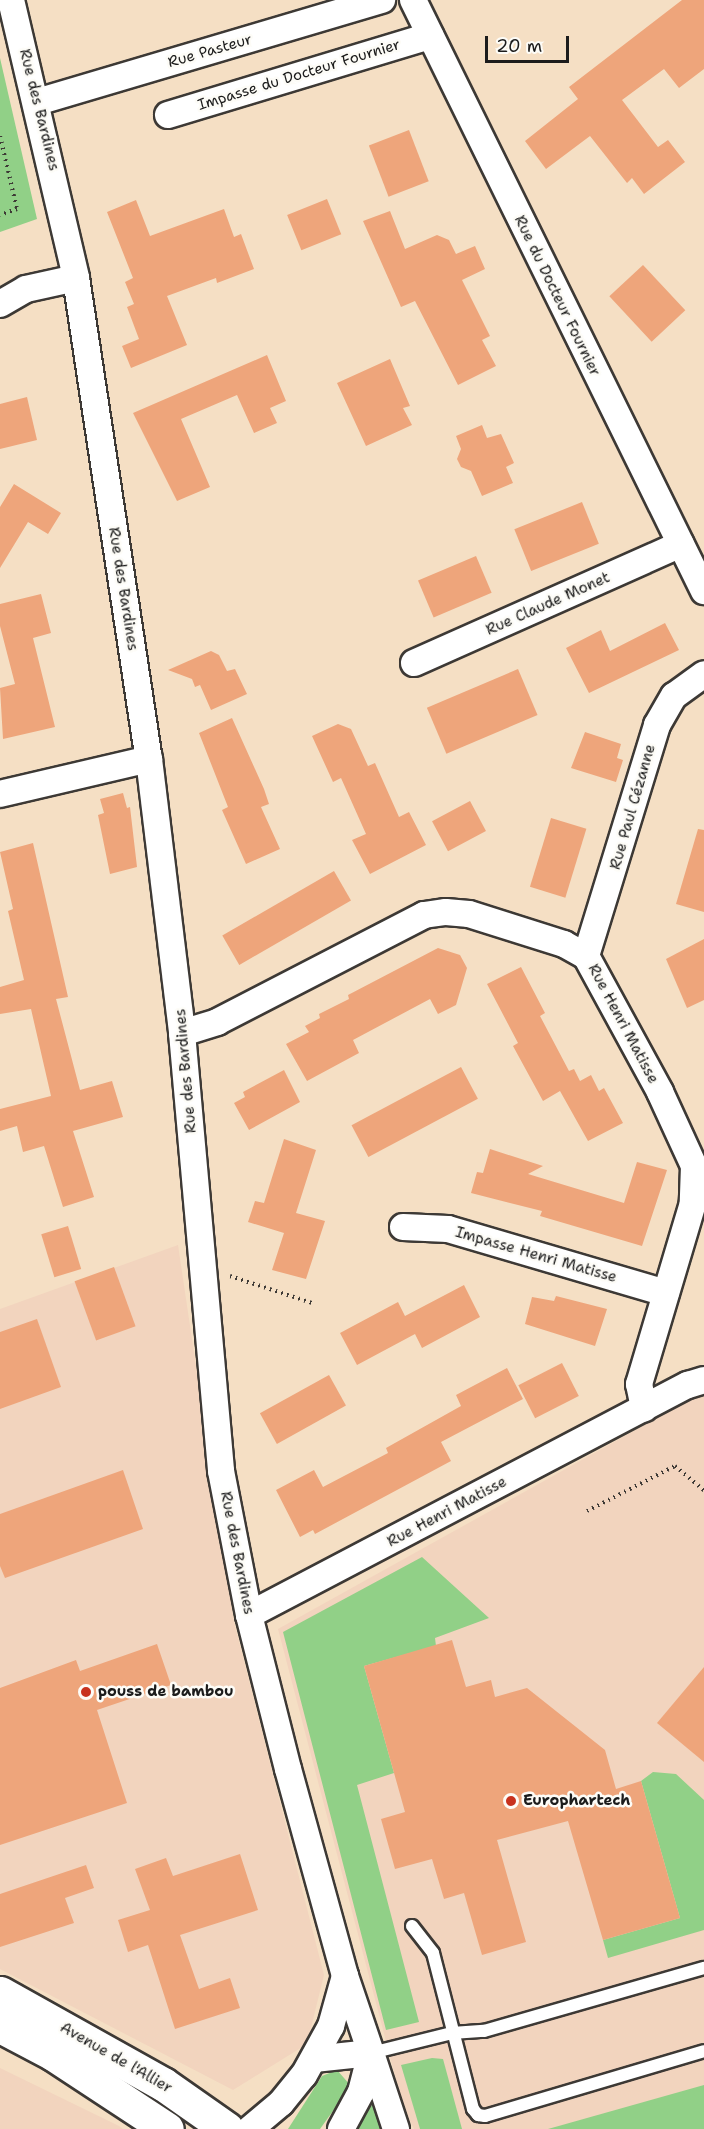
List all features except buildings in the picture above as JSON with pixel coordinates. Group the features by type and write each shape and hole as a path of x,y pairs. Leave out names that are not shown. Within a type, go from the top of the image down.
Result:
{"main road":[{"name":"Avenue de l'Allier","path":"0,1993 163,2084 227,2129"},
{"name":"Avenue de l'Allier","path":"0,2026 53,2054 167,2129"}],"street":[{"name":"Rue des Bardines","path":"11,0 37,102 75,278 149,759 182,1034 221,1471 249,1615 345,1976 396,2129"},
{"name":"Rue Pasteur","path":"37,102 382,0"},
{"name":"Rue du Docteur Fournier","path":"413,0 704,591"},
{"name":"Impasse du Docteur Fournier","path":"168,115 430,36"},
{"path":"0,304 26,289 75,278"},
{"name":"Rue Claude Monet","path":"414,663 681,544"},
{"name":"Rue Paul Cézanne","path":"586,956 657,725 674,696 704,674"},
{"path":"0,795 149,759"},
{"name":"Rue Henri Matisse","path":"182,1034 217,1022 424,915 446,912 469,914 564,944 586,956 660,1092 694,1166 699,1184 639,1384 644,1408"},
{"name":"Impasse Henri Matisse","path":"404,1227 448,1229 666,1293"},
{"name":"Rue Henri Matisse","path":"249,1615 644,1408 704,1380"},
{"path":"250,2129 281,2103 314,2059 331,2026 345,1976"},
{"path":"314,2059 371,2053 361,2092 341,2129"}],"lane":[{"path":"412,1926 433,1953 473,2109 485,2116 704,2050"},
{"path":"371,2053 452,2033 483,2031 704,1968"}],"path":[{"path":"0,136 17,209 0,215"},
{"path":"0,166 6,164"},
{"path":"205,1278 231,1276 312,1303"},
{"path":"587,1511 675,1466 704,1490"}],"shaded area":[{"path":"178,1245 234,1622 324,1975 307,2044 233,2090 0,1969 0,1309"},
{"path":"704,1392 704,2129 414,2129 403,2106 278,1629"},
{"path":"0,2068 119,2126 123,2129 0,2129"}],"green space":[{"path":"0,58 37,219 0,232"},
{"path":"422,1557 489,1618 435,1638 436,1646 364,1666 394,1773 357,1785 419,2022 386,2030 283,1632"},
{"path":"653,1772 676,1774 704,1800 704,1930 608,1958 603,1940 680,1918 641,1781"},
{"path":"432,2058 443,2059 462,2129 420,2129 401,2065"},
{"path":"337,2070 351,2086 320,2129 288,2129 322,2076"},
{"path":"704,2085 704,2129 548,2129"},
{"path":"374,2103 387,2129 356,2129 365,2112"}],"place":[{"name":"pouss de bambou","path":"86,1692"},
{"name":"Europhartech","path":"511,1801"}]}
